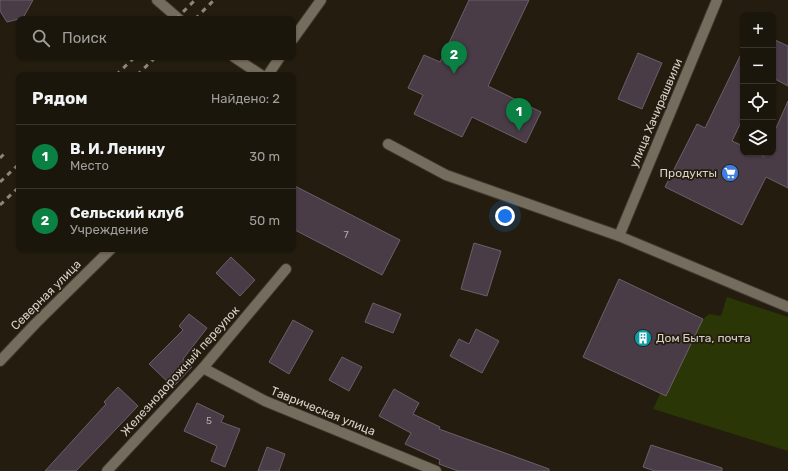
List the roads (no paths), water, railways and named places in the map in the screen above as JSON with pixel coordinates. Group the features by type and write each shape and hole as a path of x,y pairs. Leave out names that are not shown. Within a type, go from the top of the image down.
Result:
{"street":[{"path":"157,0 176,16"},
{"path":"296,35 321,0"},
{"name":"улица Хачирашвили","path":"619,236 717,0"},
{"path":"239,60 257,72"},
{"path":"270,72 278,60"},
{"path":"388,144 446,176 619,236 788,307"},
{"name":"Северная улица","path":"0,361 108,252"},
{"name":"Железнодорожный переулок","path":"107,471 203,368 286,269"},
{"name":"Таврическая улица","path":"203,368 265,401 436,471"}],"railway":[{"path":"179,16 195,0"},
{"path":"198,16 214,0"},
{"path":"119,72 132,60"},
{"path":"140,72 153,60"},
{"path":"0,158 6,152"},
{"path":"0,182 16,167"},
{"path":"0,205 16,190"}],"place":[{"name":"Сельский клуб","path":"454,74"},
{"name":"В. И. Ленину","path":"519,131"},
{"name":"Продукты","path":"730,173"},
{"name":"Дом Быта, почта","path":"643,338"}]}
